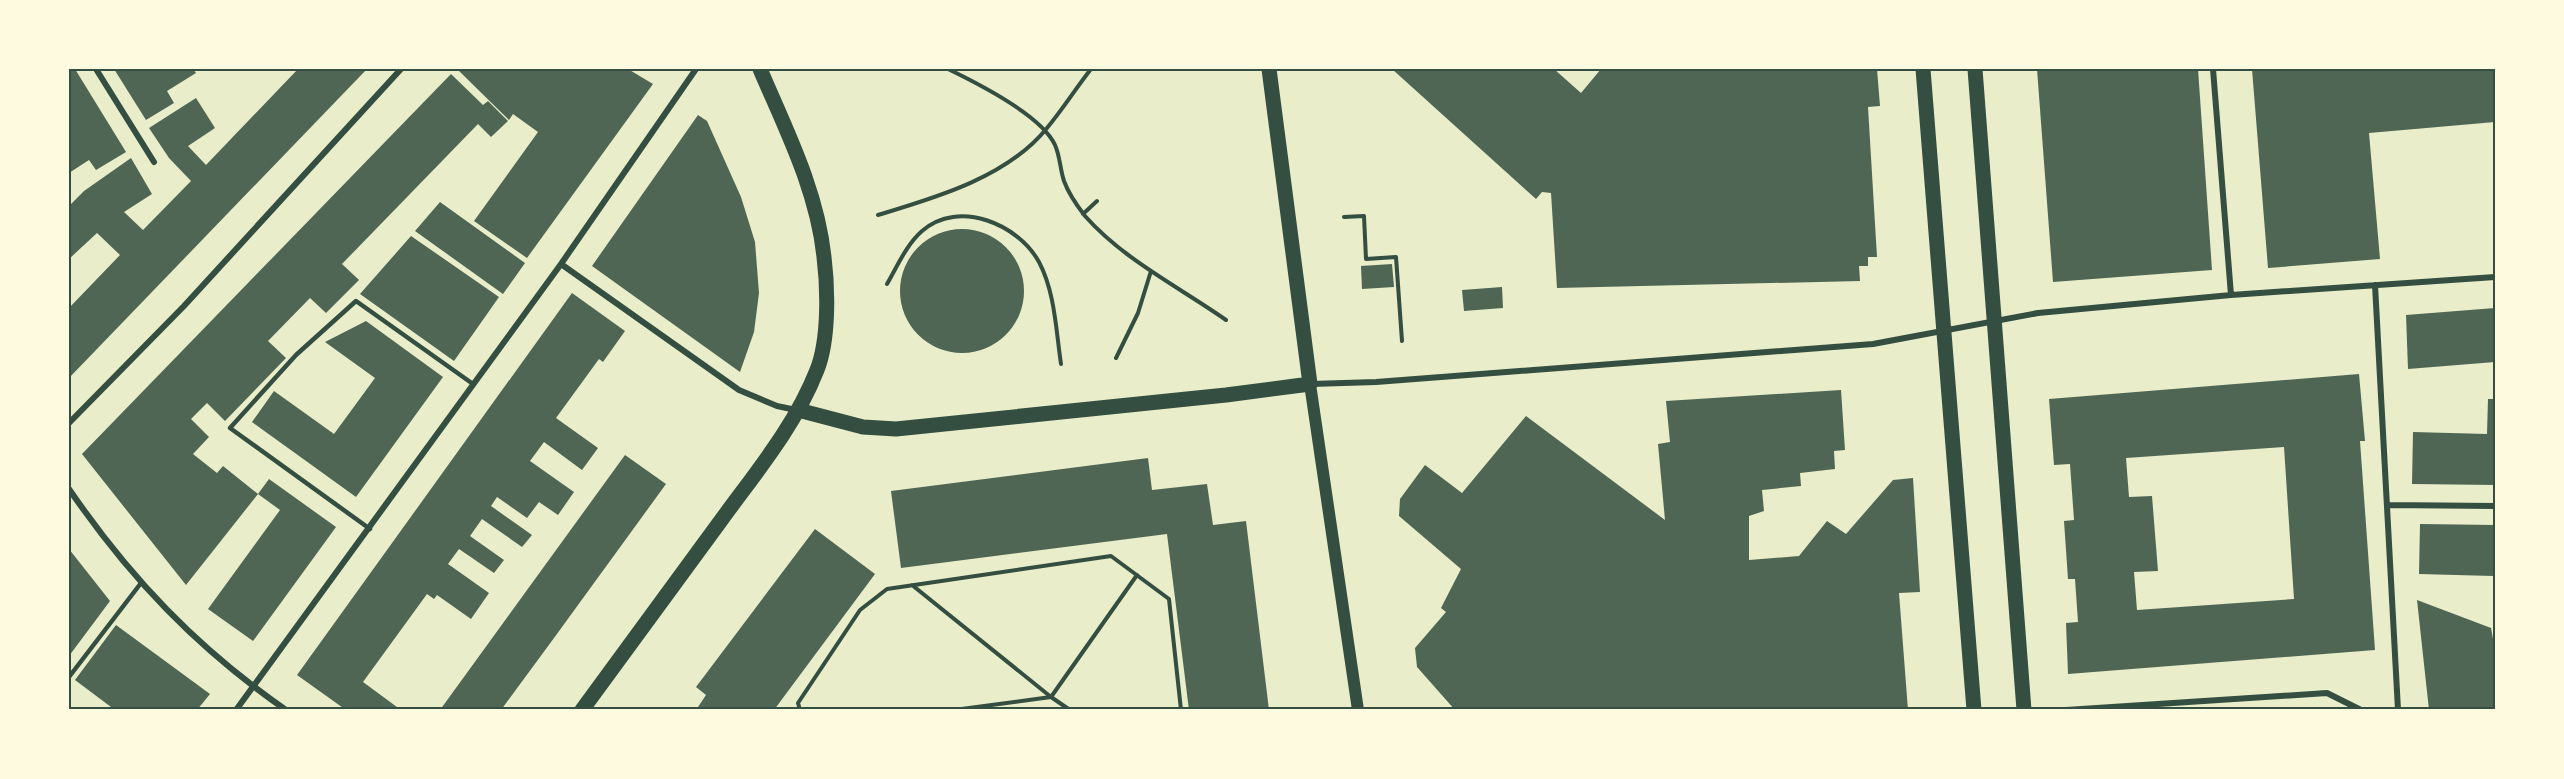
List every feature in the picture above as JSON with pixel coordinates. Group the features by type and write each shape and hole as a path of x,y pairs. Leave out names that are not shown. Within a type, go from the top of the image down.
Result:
{"main road":[{"path":"582,710 782,439 818,368 826,291 824,257 817,215 807,180 760,69"},
{"path":"1269,69 1300,326 1358,710"},
{"path":"1923,69 1946,331 1974,710"},
{"path":"1975,69 2024,710"},
{"path":"798,410 863,427 896,429 1226,395 1310,384"}],"street":[{"path":"96,69 154,162"},
{"path":"69,423 184,306 401,69"},
{"path":"236,710 561,264 696,69"},
{"path":"2213,69 2231,295"},
{"path":"561,264 739,390 777,406 798,410"},
{"path":"1310,384 1376,382 1873,344 2038,313 2231,295 2495,277"},
{"path":"2375,285 2398,710"},
{"path":"69,489 141,583 180,625 253,687 286,710"},
{"path":"2387,505 2495,506"},
{"path":"2066,710 2327,693 2361,710"}],"lane":[{"path":"370,529 230,428 296,356 356,301 473,384"},
{"path":"69,676 141,583"}],"path":[{"path":"948,69 987,88 1046,130 1055,146 1065,183 1083,214 1102,234 1151,271 1226,320"},
{"path":"878,215 925,201 996,170 1046,130 1091,69"},
{"path":"1083,214 1097,201"},
{"path":"887,284 907,249 922,231 941,221 964,216 989,220 1026,244 1039,263 1050,293 1060,364"},
{"path":"1344,218 1364,216 1366,259 1396,257 1402,341"},
{"path":"1376,258 1376,266"},
{"path":"1116,358 1138,313 1151,271"},
{"path":"800,710 798,703 860,610 886,589 1111,556 1169,598 1181,710"},
{"path":"954,710 1051,697 1137,575"},
{"path":"911,585 1070,710"}],"building":[{"path":"69,69 75,69 126,152 96,170 89,160 69,173"},
{"path":"114,69 193,69 196,73 167,91 174,103 146,120"},
{"path":"298,69 367,69 69,378 69,308 120,255 97,233 69,259 69,206 84,191 131,158 152,194 124,212 143,230 191,181 169,158 149,128 196,98 215,128 188,146 206,165"},
{"path":"457,69 628,69 653,84 527,258 474,221 538,132 513,114 509,120"},
{"path":"1392,69 1554,69 1581,93 1601,69 1877,69 1880,106 1868,107 1877,257 1868,257 1868,266 1859,266 1860,281 1557,288 1551,193 1542,192 1536,199"},
{"path":"2037,69 2198,69 2212,270 2053,282"},
{"path":"2252,69 2495,69 2495,122 2369,133 2380,259 2268,268"},
{"path":"451,74 483,105 488,101 508,121 491,137 478,124 342,264 359,280 326,313 310,298 268,341 286,358 225,421 207,403 191,419 209,437 193,454 217,473 223,466 258,494 186,585 82,454"},
{"path":"698,115 707,121 741,197 755,242 759,293 754,332 740,372 592,266"},
{"path":"440,202 525,263 503,294 415,231"},
{"path":"962,229 986,234 1006,247 1019,267 1024,291 1019,315 1006,335 986,348 962,353 938,348 918,335 905,315 900,291 905,267 918,247 938,234"},
{"path":"411,236 499,297 454,361 360,294"},
{"path":"1392,264 1394,287 1362,289 1361,266"},
{"path":"1502,287 1503,308 1464,311 1462,290"},
{"path":"572,293 625,331 603,362 599,359 556,418 598,448 582,470 544,442 530,461 574,492 558,515 539,502 527,518 497,497 491,506 532,535 522,547 482,519 470,536 504,560 494,573 459,549 448,564 489,593 471,619 437,595 434,599 427,594 363,682 401,710 346,710 297,675"},
{"path":"2495,308 2495,362 2408,369 2406,315"},
{"path":"366,321 443,377 356,497 252,422 274,391 334,434 375,378 325,342"},
{"path":"2359,374 2365,441 2360,441 2375,650 2068,674 2066,623 2078,622 2075,579 2068,579 2064,521 2074,520 2070,464 2054,465 2049,399","holes":["2284,447 2294,599 2137,610 2134,572 2158,571 2152,496 2129,497 2126,458"]},
{"path":"1841,390 1845,450 1834,451 1835,469 1800,473 1801,486 1762,490 1764,511 1749,516 1749,560 1799,556 1827,521 1846,534 1893,480 1913,478 1920,592 1899,593 1908,710 1455,710 1417,667 1415,648 1446,612 1441,608 1461,569 1399,516 1400,499 1425,465 1462,493 1526,416 1665,520 1658,444 1670,442 1666,401"},
{"path":"2488,399 2495,399 2495,485 2412,484 2413,432 2487,434"},
{"path":"625,455 666,484 501,710 440,710"},
{"path":"1148,458 1152,490 1207,484 1213,525 1246,521 1269,710 1189,710 1167,534 901,568 891,491"},
{"path":"269,479 336,527 253,641 208,609 280,510 258,494"},
{"path":"2420,524 2495,525 2495,582 2493,582 2493,576 2419,574"},
{"path":"815,529 875,574 774,710 696,710 706,695 696,687"},
{"path":"69,549 110,601 69,656"},
{"path":"2417,600 2491,628 2495,650 2495,710 2429,710"},
{"path":"116,625 210,694 197,710 115,710 75,680"}]}
